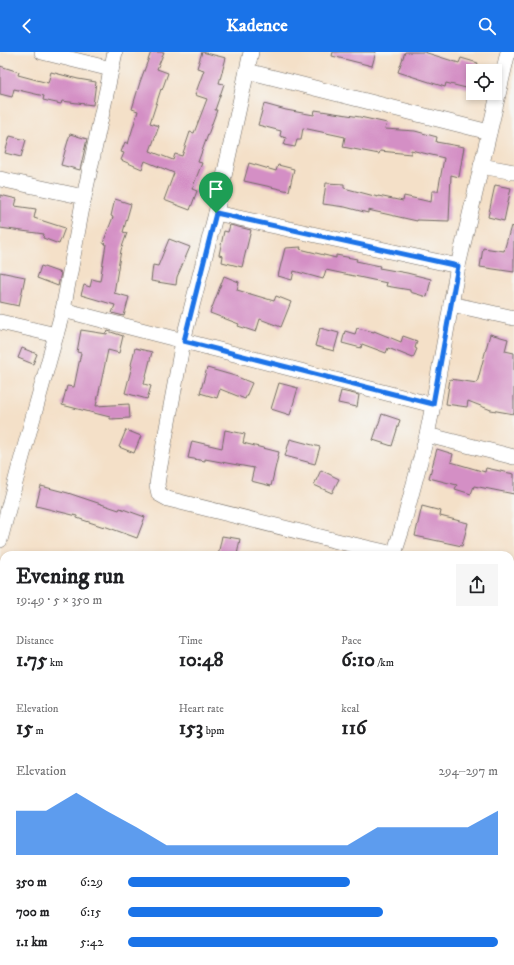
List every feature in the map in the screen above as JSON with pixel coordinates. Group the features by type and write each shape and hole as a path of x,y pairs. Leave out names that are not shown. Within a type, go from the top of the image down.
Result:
{"street":[{"path":"42,52 111,69"},
{"path":"0,540 63,310 84,197 115,52"},
{"path":"251,52 216,213 184,341 159,471 157,485 159,494 168,499 382,551"},
{"path":"396,551 433,404 458,266 508,52"},
{"path":"247,72 489,132"},
{"path":"481,166 514,172"},
{"path":"0,179 84,197"},
{"path":"216,213 458,266"},
{"path":"451,304 514,318"},
{"path":"63,310 433,404"},
{"path":"0,322 56,335"},
{"path":"426,435 514,457"}],"building":[{"path":"151,52 164,52 157,69 168,73 150,123 159,126 150,151 173,160 175,154 182,156 190,132 194,133 207,99 195,95 204,70 197,68 202,52 226,58 219,83 224,84 215,110 217,110 198,162 202,163 192,189 197,191 190,210 164,200 174,173 145,161 142,169 121,160 124,153 121,152 125,142 128,144 138,111 132,109"},
{"path":"333,52 376,52 372,66 332,56"},
{"path":"405,52 424,52 459,63 461,58 478,63 466,64 466,88 446,83 445,87 398,72"},
{"path":"0,66 19,72 18,75 48,83 51,72 96,82 93,105 62,101 61,104 43,100 44,96 14,89 12,97 0,94"},
{"path":"264,104 314,115 315,110 360,117 387,123 385,129 415,131 437,137 436,142 464,147 459,177 451,175 449,221 417,221 368,210 368,213 345,207 323,204 326,183 344,184 344,188 378,197 403,201 404,196 431,202 432,191 438,191 444,158 411,150 411,154 380,151 379,154 343,147 345,137 303,128 301,140 297,140 295,147 284,145 286,138 280,136 281,131 258,125"},
{"path":"70,134 87,139 80,170 61,165"},
{"path":"10,136 26,140 21,157 5,153"},
{"path":"249,163 276,171 278,165 294,169 289,191 244,181"},
{"path":"495,185 511,188 504,221 488,217"},
{"path":"0,195 17,199 15,206 36,209 34,218 65,228 59,244 43,238 44,234 0,228"},
{"path":"115,199 131,204 123,232 127,233 121,250 114,293 129,297 124,316 112,313 115,305 81,295 84,285 90,287 92,279 100,281 106,244 103,243 113,217 111,216"},
{"path":"230,225 251,230 242,267 222,262 223,256 219,255 224,231 228,232"},
{"path":"511,226 514,227 514,272 480,267 483,248 504,251"},
{"path":"169,239 190,247 177,277 176,285 151,281 153,265 158,266"},
{"path":"301,247 300,249 336,258 336,255 357,259 356,261 380,266 379,268 431,279 427,297 410,292 410,290 386,286 387,283 326,270 323,279 294,271 292,280 278,276 285,248"},
{"path":"41,266 61,273 58,286 37,278"},
{"path":"0,272 25,277 19,306 0,302"},
{"path":"224,276 239,282 237,290 274,301 276,296 291,302 281,327 260,319 256,332 238,326 239,324 210,313"},
{"path":"320,328 339,333 334,351 315,346"},
{"path":"357,328 374,331 401,342 403,336 417,341 415,348 417,349 413,358 388,348 386,353 362,344 361,348 342,343 345,331 355,334"},
{"path":"81,330 107,334 108,331 123,336 119,353 108,350 96,406 129,404 130,418 110,419 110,417 62,405 67,386 74,387 81,353 77,352"},
{"path":"490,334 508,339 505,351 514,353 514,414 491,410 468,401 467,407 446,404 450,379 477,383"},
{"path":"22,348 37,354 33,364 18,358"},
{"path":"135,348 152,352 144,384 151,386 147,399 125,393"},
{"path":"207,368 235,376 252,383 245,399 220,389 217,398 200,393"},
{"path":"279,383 298,388 290,415 271,409"},
{"path":"341,391 359,395 357,407 338,403"},
{"path":"382,414 400,420 392,446 373,440"},
{"path":"126,430 141,436 134,453 119,447"},
{"path":"225,430 245,434 243,443 279,452 271,486 251,481 254,468 205,459 205,461 188,458 192,441 222,448"},
{"path":"290,439 320,447 315,464 285,456"},
{"path":"437,449 453,454 451,462 485,472 486,468 514,474 514,494 474,486 471,494 455,489 457,485 429,478"},
{"path":"321,470 339,479 332,493 314,485"},
{"path":"41,486 68,493 119,510 120,508 145,517 137,538 77,518 77,516 36,506"},
{"path":"422,506 441,511 440,516 468,523 462,546 415,536"},
{"path":"222,536 240,539 238,551 219,551"}],"route":[{"path":"216,213 458,266 433,404 184,341 216,213"}]}
